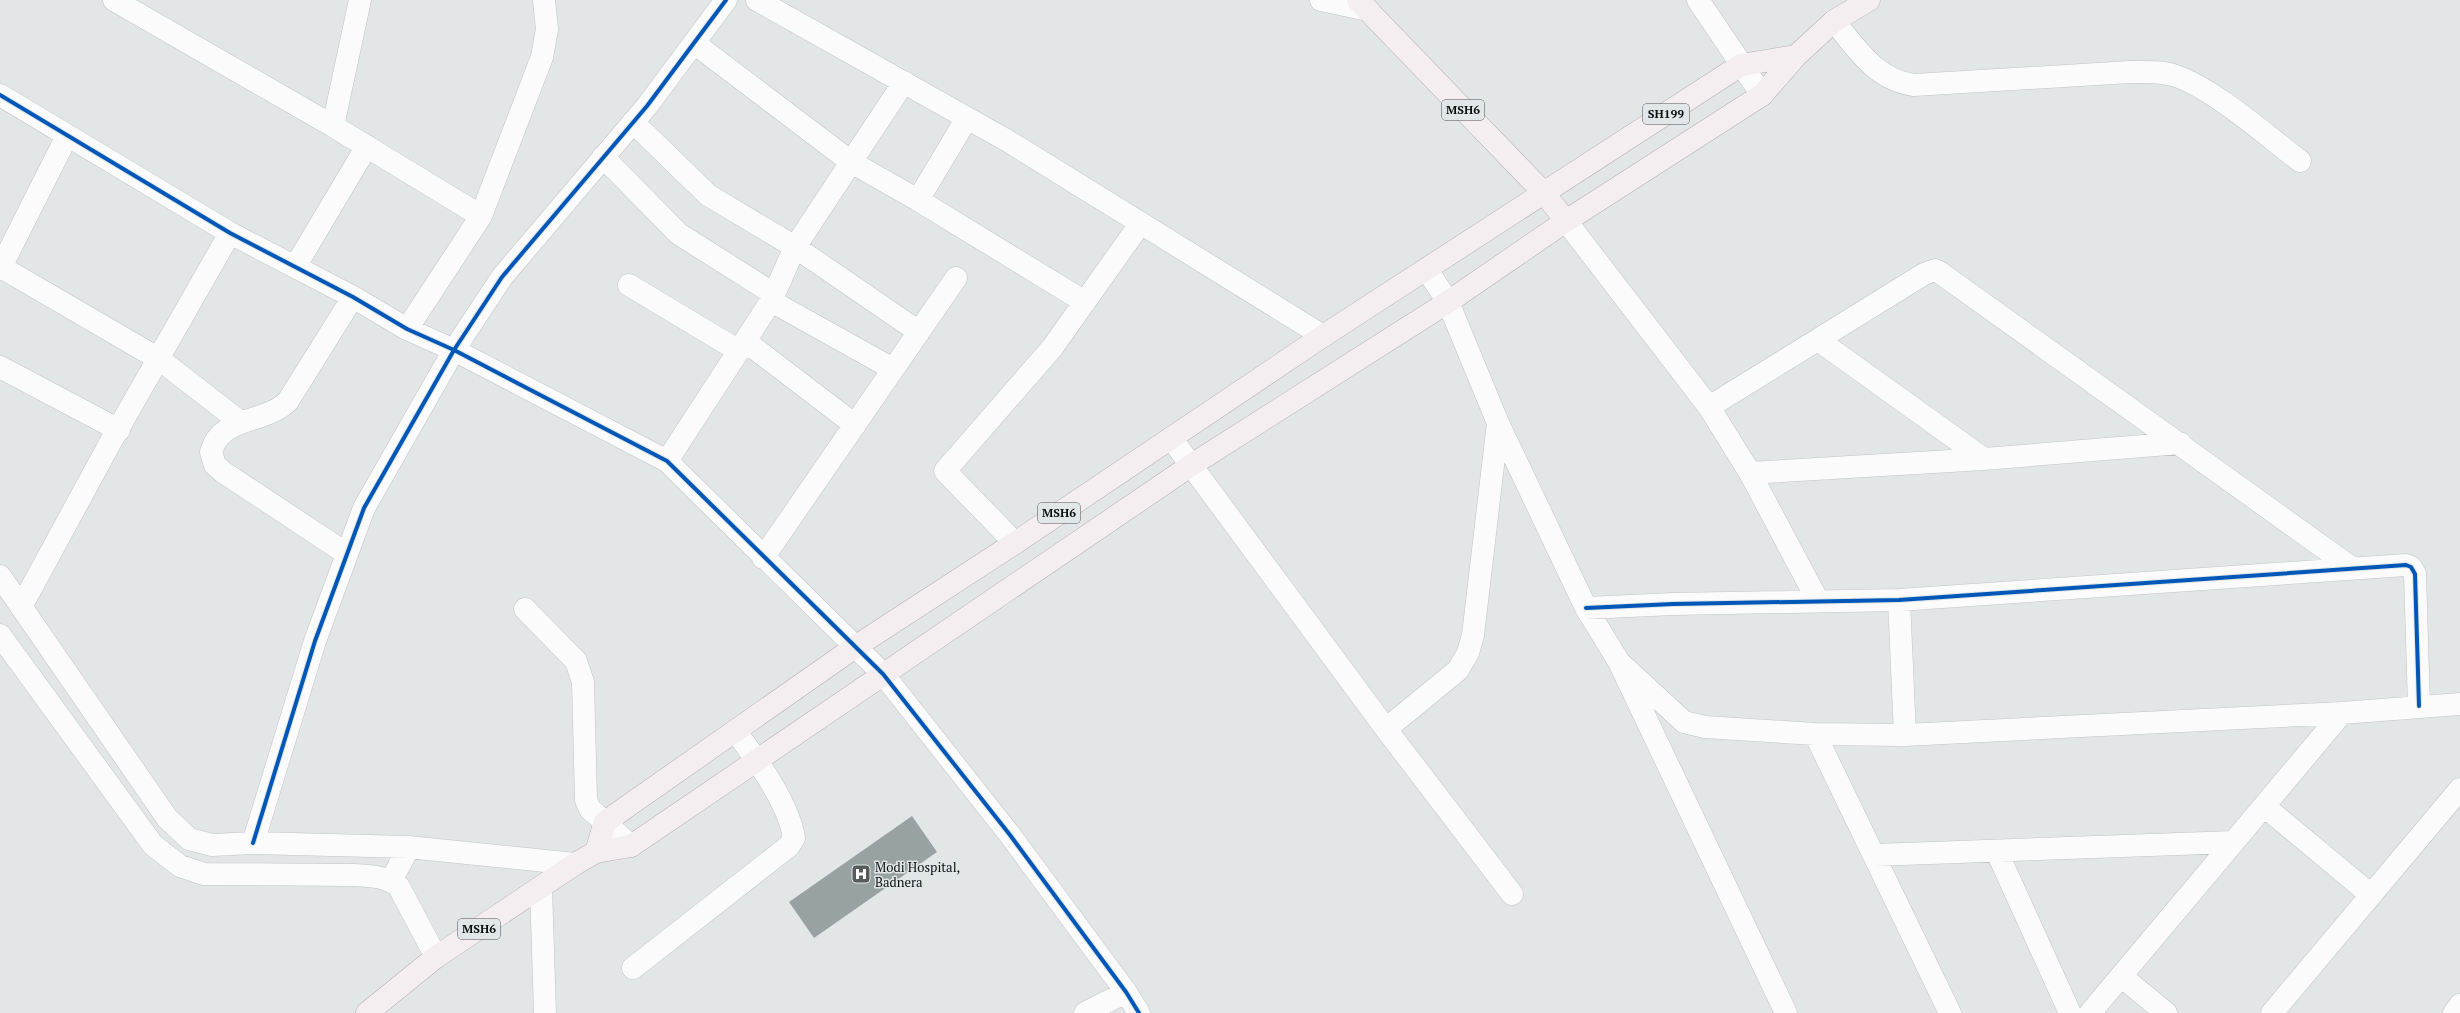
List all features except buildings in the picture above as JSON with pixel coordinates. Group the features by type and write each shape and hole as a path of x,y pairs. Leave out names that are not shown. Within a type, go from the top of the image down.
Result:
{"main road":[{"name":"SH199","path":"1566,221 1762,95 1796,56 1834,21 1869,0"},
{"name":"MSH6","path":"367,1013 436,957 541,888 574,864 596,852 630,846 1190,466 1448,302 1566,221 1544,192 1363,5"},
{"name":"SH199","path":"1544,192 1742,65 1796,56"},
{"name":"MSH6","path":"605,822 855,647 1015,543 1323,336 1427,270 1544,192"},
{"path":"596,852 605,822"}],"street":[{"path":"114,0 148,10 333,126 481,216"},
{"path":"333,126 360,0"},
{"path":"407,329 481,216 542,57 547,30 544,0"},
{"path":"253,843 315,641 364,508 454,350 502,277 634,122 726,0"},
{"path":"757,0 1008,141 1323,336"},
{"path":"1321,0 1363,5"},
{"path":"1698,0 1762,95"},
{"path":"1834,21 1873,68 1899,83 1914,85 2130,72 2175,76 2207,92 2300,161"},
{"path":"694,43 850,162 918,200 1085,302"},
{"path":"667,461 773,297 795,246 904,82"},
{"path":"0,95 230,233 353,297 407,329 454,350 667,461 763,558 883,674 1010,835 1126,992 1139,1013"},
{"path":"918,200 967,118"},
{"path":"634,122 708,195 795,246 919,332"},
{"path":"67,136 0,268 159,359 239,421"},
{"path":"295,267 367,146"},
{"path":"603,157 679,234 773,297 893,369"},
{"path":"1566,221 1709,408 1750,474 1818,601"},
{"path":"1015,543 946,471 1052,348 1140,224"},
{"path":"21,606 230,233"},
{"path":"1427,270 1448,302 1498,423 1586,608 1619,662 1786,1013"},
{"path":"1709,408 1924,274 1935,270 1940,272 2180,442 2352,568"},
{"path":"763,558 956,278"},
{"path":"629,285 742,346 855,425"},
{"path":"347,554 215,465 211,452 213,444 218,437 239,421 271,414 281,408 288,401 353,297"},
{"path":"1818,340 1984,459"},
{"path":"0,367 119,430"},
{"path":"1386,729 1458,670 1468,653 1473,635 1498,423"},
{"path":"1171,438 1190,466 1386,729 1512,894"},
{"path":"1750,474 1984,459 2180,442"},
{"path":"1586,608 1899,600 2401,565 2411,567 2414,570 2419,706"},
{"path":"0,576 167,818 181,832 194,841 212,845 253,843 409,847 574,864"},
{"path":"1899,600 1905,735"},
{"path":"525,609 576,661 584,690 586,800 590,809 630,846"},
{"path":"0,635 153,845 165,857 180,866 204,874 354,875 373,876 391,881 399,887 436,957"},
{"path":"1619,662 1684,722 1705,727 1814,734 1905,735 2342,713 2460,704"},
{"path":"2090,1013 2342,713"},
{"path":"633,968 789,846 794,838 792,825 757,760 735,731"},
{"path":"1814,734 1875,855 1950,1013"},
{"path":"2272,1013 2460,789"},
{"path":"2264,806 2371,895"},
{"path":"1875,855 1997,852 2234,842"},
{"path":"391,881 409,847"},
{"path":"1997,852 2070,1013"},
{"path":"541,888 545,1013"},
{"path":"2121,976 2166,1013"},
{"path":"1085,1013 1126,992"},
{"path":"2454,1013 2460,1005"}],"cycle path":[{"path":"253,843 315,641 364,508 454,350 502,277 647,106 726,0"},
{"path":"0,95 230,233 353,297 407,329 454,350 667,461 883,674 1010,835 1126,992 1139,1013"},
{"path":"1586,608 1673,604 1899,600 2406,565 2411,567 2415,574 2419,706"}],"place":[{"name":"Modi Hospital, Badnera","path":"861,874"}]}
